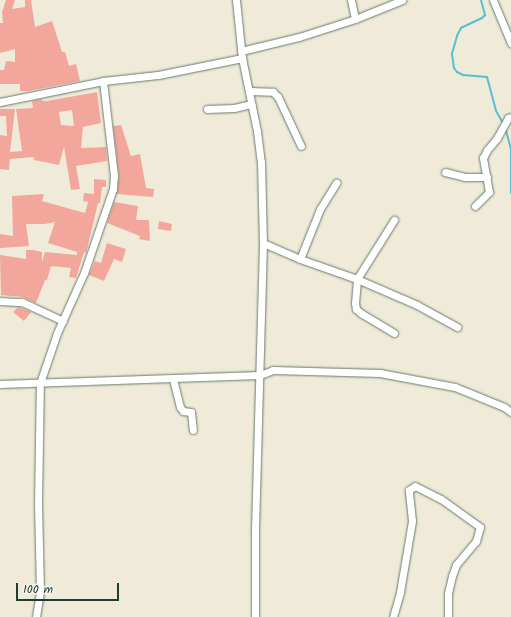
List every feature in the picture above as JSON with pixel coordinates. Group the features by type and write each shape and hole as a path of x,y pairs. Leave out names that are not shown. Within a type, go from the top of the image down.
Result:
{"street":[{"path":"236,0 241,54 252,104 261,162 263,243 255,533 255,617"},
{"path":"351,0 355,19"},
{"path":"0,102 103,81 158,75 241,54 299,38 355,19 402,0"},
{"path":"494,0 511,43"},
{"path":"36,617 40,592 38,504 40,383 43,369 62,321 84,273 112,189 114,176 103,81"},
{"path":"249,91 273,92 278,97 301,146"},
{"path":"208,109 234,108 252,104"},
{"path":"475,206 489,192 483,158 510,118"},
{"path":"445,172 465,177 487,177"},
{"path":"300,259 320,208 336,183"},
{"path":"394,220 357,279 356,309 394,333"},
{"path":"263,243 300,259 357,279 418,305 456,327"},
{"path":"0,301 22,302 62,321"},
{"path":"0,384 260,375 273,370 380,373 455,387 504,407 511,412"},
{"path":"173,379 180,407 183,411 191,412 193,430"},
{"path":"393,617 400,592 412,521 409,490 415,486 441,499 480,527 476,541 456,565 452,576 448,593 448,617"}],"building":[{"path":"6,0 15,0 12,9 25,7 25,0 31,0 35,27 52,21 62,52 65,52 69,66 76,64 80,81 28,91 20,91 20,84 0,84 0,70 4,70 6,61 15,62 15,49 0,53 0,23 3,23 2,12"},
{"path":"97,92 101,123 83,127 81,148 106,147 107,161 76,166 80,189 71,190 64,147 59,165 34,160 34,157 10,159 9,170 0,169 0,135 7,136 6,116 0,116 0,109 15,109 10,152 22,151 16,109 33,108 32,101 42,99 42,101","holes":["72,110 74,126 61,125 59,112"]},
{"path":"121,125 131,156 140,154 146,188 154,189 153,197 116,194 119,176 113,126"},
{"path":"94,179 106,180 106,187 102,187 100,203 98,203 86,253 84,252 76,278 69,277 71,268 51,266 47,280 45,280 36,303 23,297 1,295 0,255 26,259 26,250 33,250 42,252 42,262 45,252 77,255 77,252 48,243 55,222 45,224 26,224 29,246 0,248 0,234 13,236 12,196 44,194 42,201 85,213 88,202 83,201 84,193 94,194"},
{"path":"114,202 138,206 136,220 149,220 150,241 139,239 140,236 107,223"},
{"path":"159,221 172,224 171,231 158,229"},
{"path":"107,243 126,249 122,262 114,259 104,281 89,275 95,261 101,263"},
{"path":"18,307 31,312 24,321 13,312"}],"waterway":[{"path":"481,0 485,15 482,18 461,28 452,54 454,68 457,72 463,75 487,77 496,111 503,123"},
{"path":"505,127 511,150 511,193"}]}
